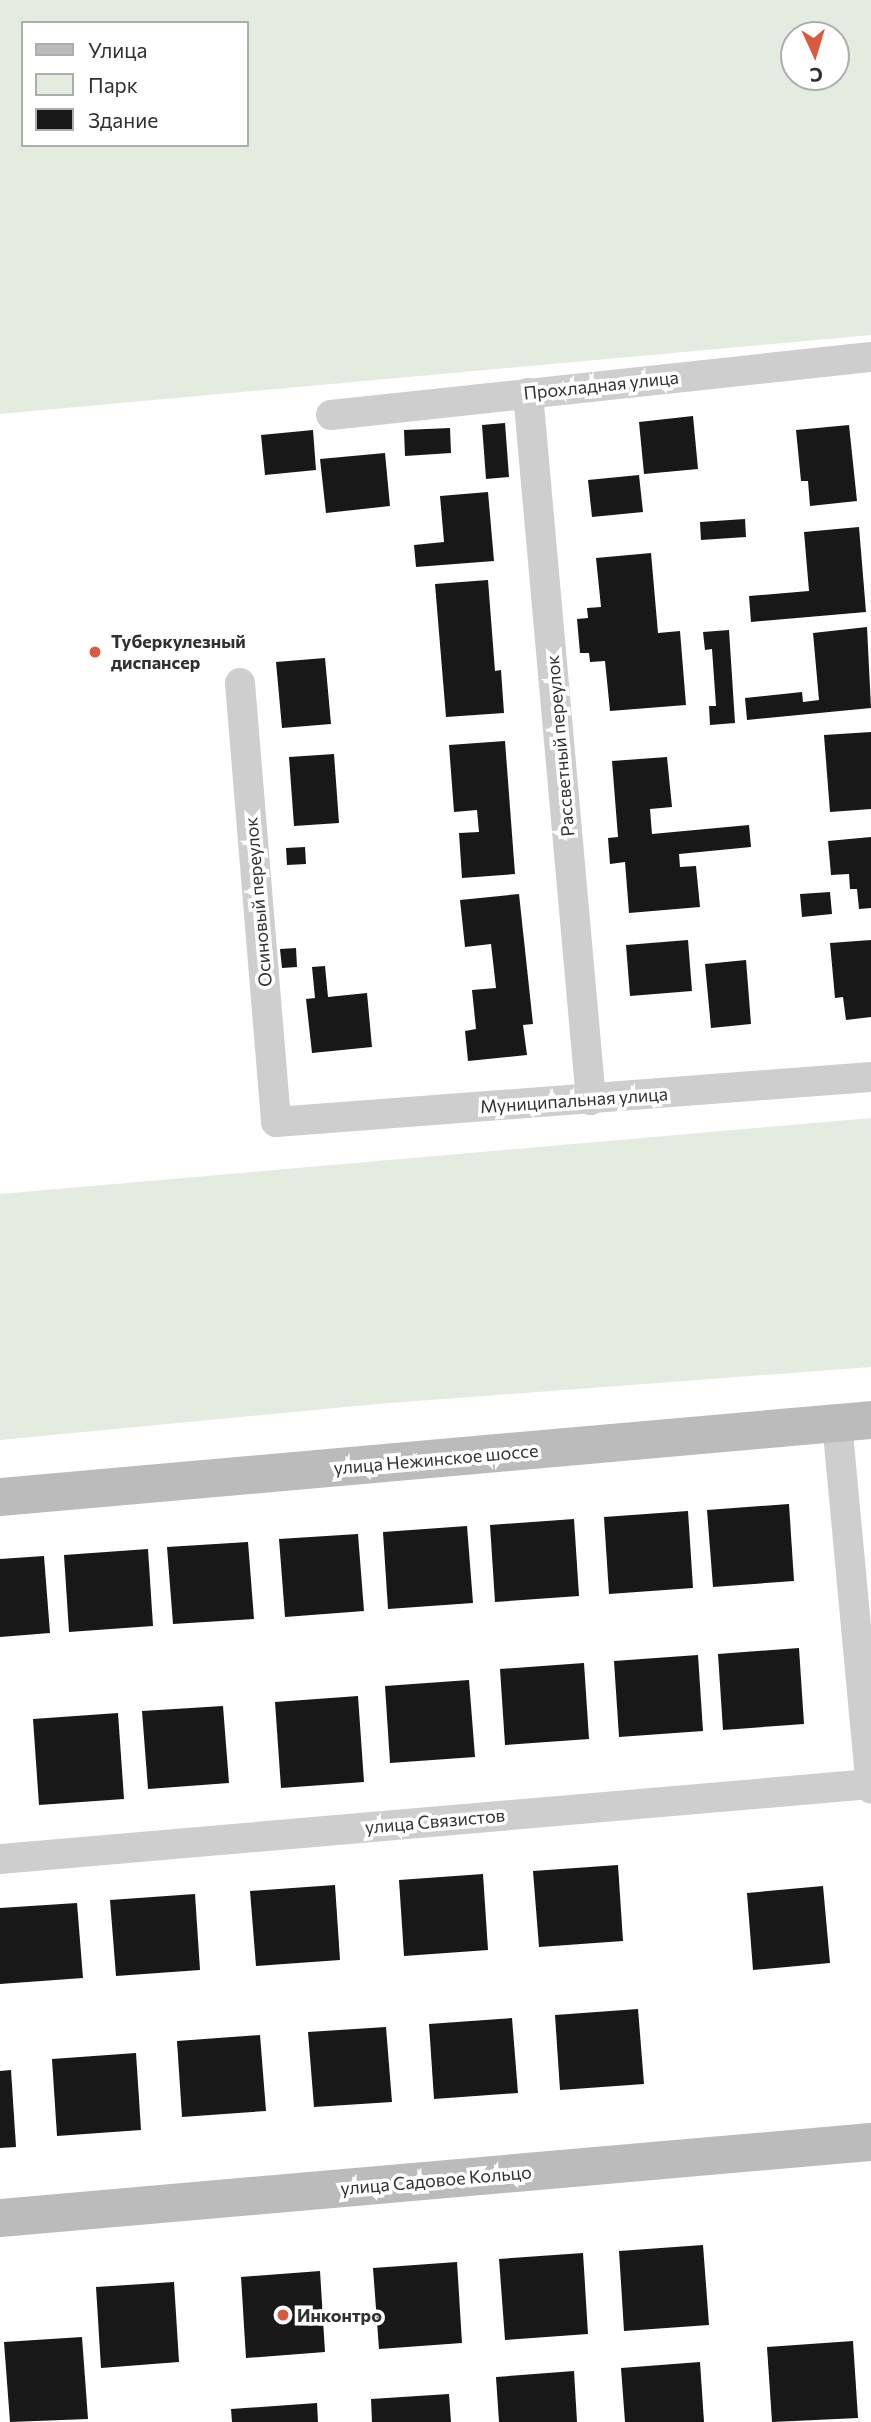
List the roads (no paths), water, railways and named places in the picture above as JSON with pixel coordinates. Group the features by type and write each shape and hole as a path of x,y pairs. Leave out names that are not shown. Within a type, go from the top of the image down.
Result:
{"street":[{"name":"Прохладная улица","path":"331,415 871,357"},
{"name":"Рассветный переулок","path":"528,393 591,1100"},
{"name":"Осиновый переулок","path":"240,683 276,1122"},
{"name":"Муниципальная улица","path":"276,1122 871,1077"},
{"name":"улица Нежинское шоссе","path":"0,1497 854,1421"},
{"path":"854,1421 871,1785"},
{"name":"улица Связистов","path":"0,1859 871,1785"},
{"name":"улица Садовое Кольцо","path":"0,2218 871,2142"}],"place":[{"name":"Туберкулезный диспансер","path":"95,652"},
{"name":"Инконтро","path":"283,2315"}]}
